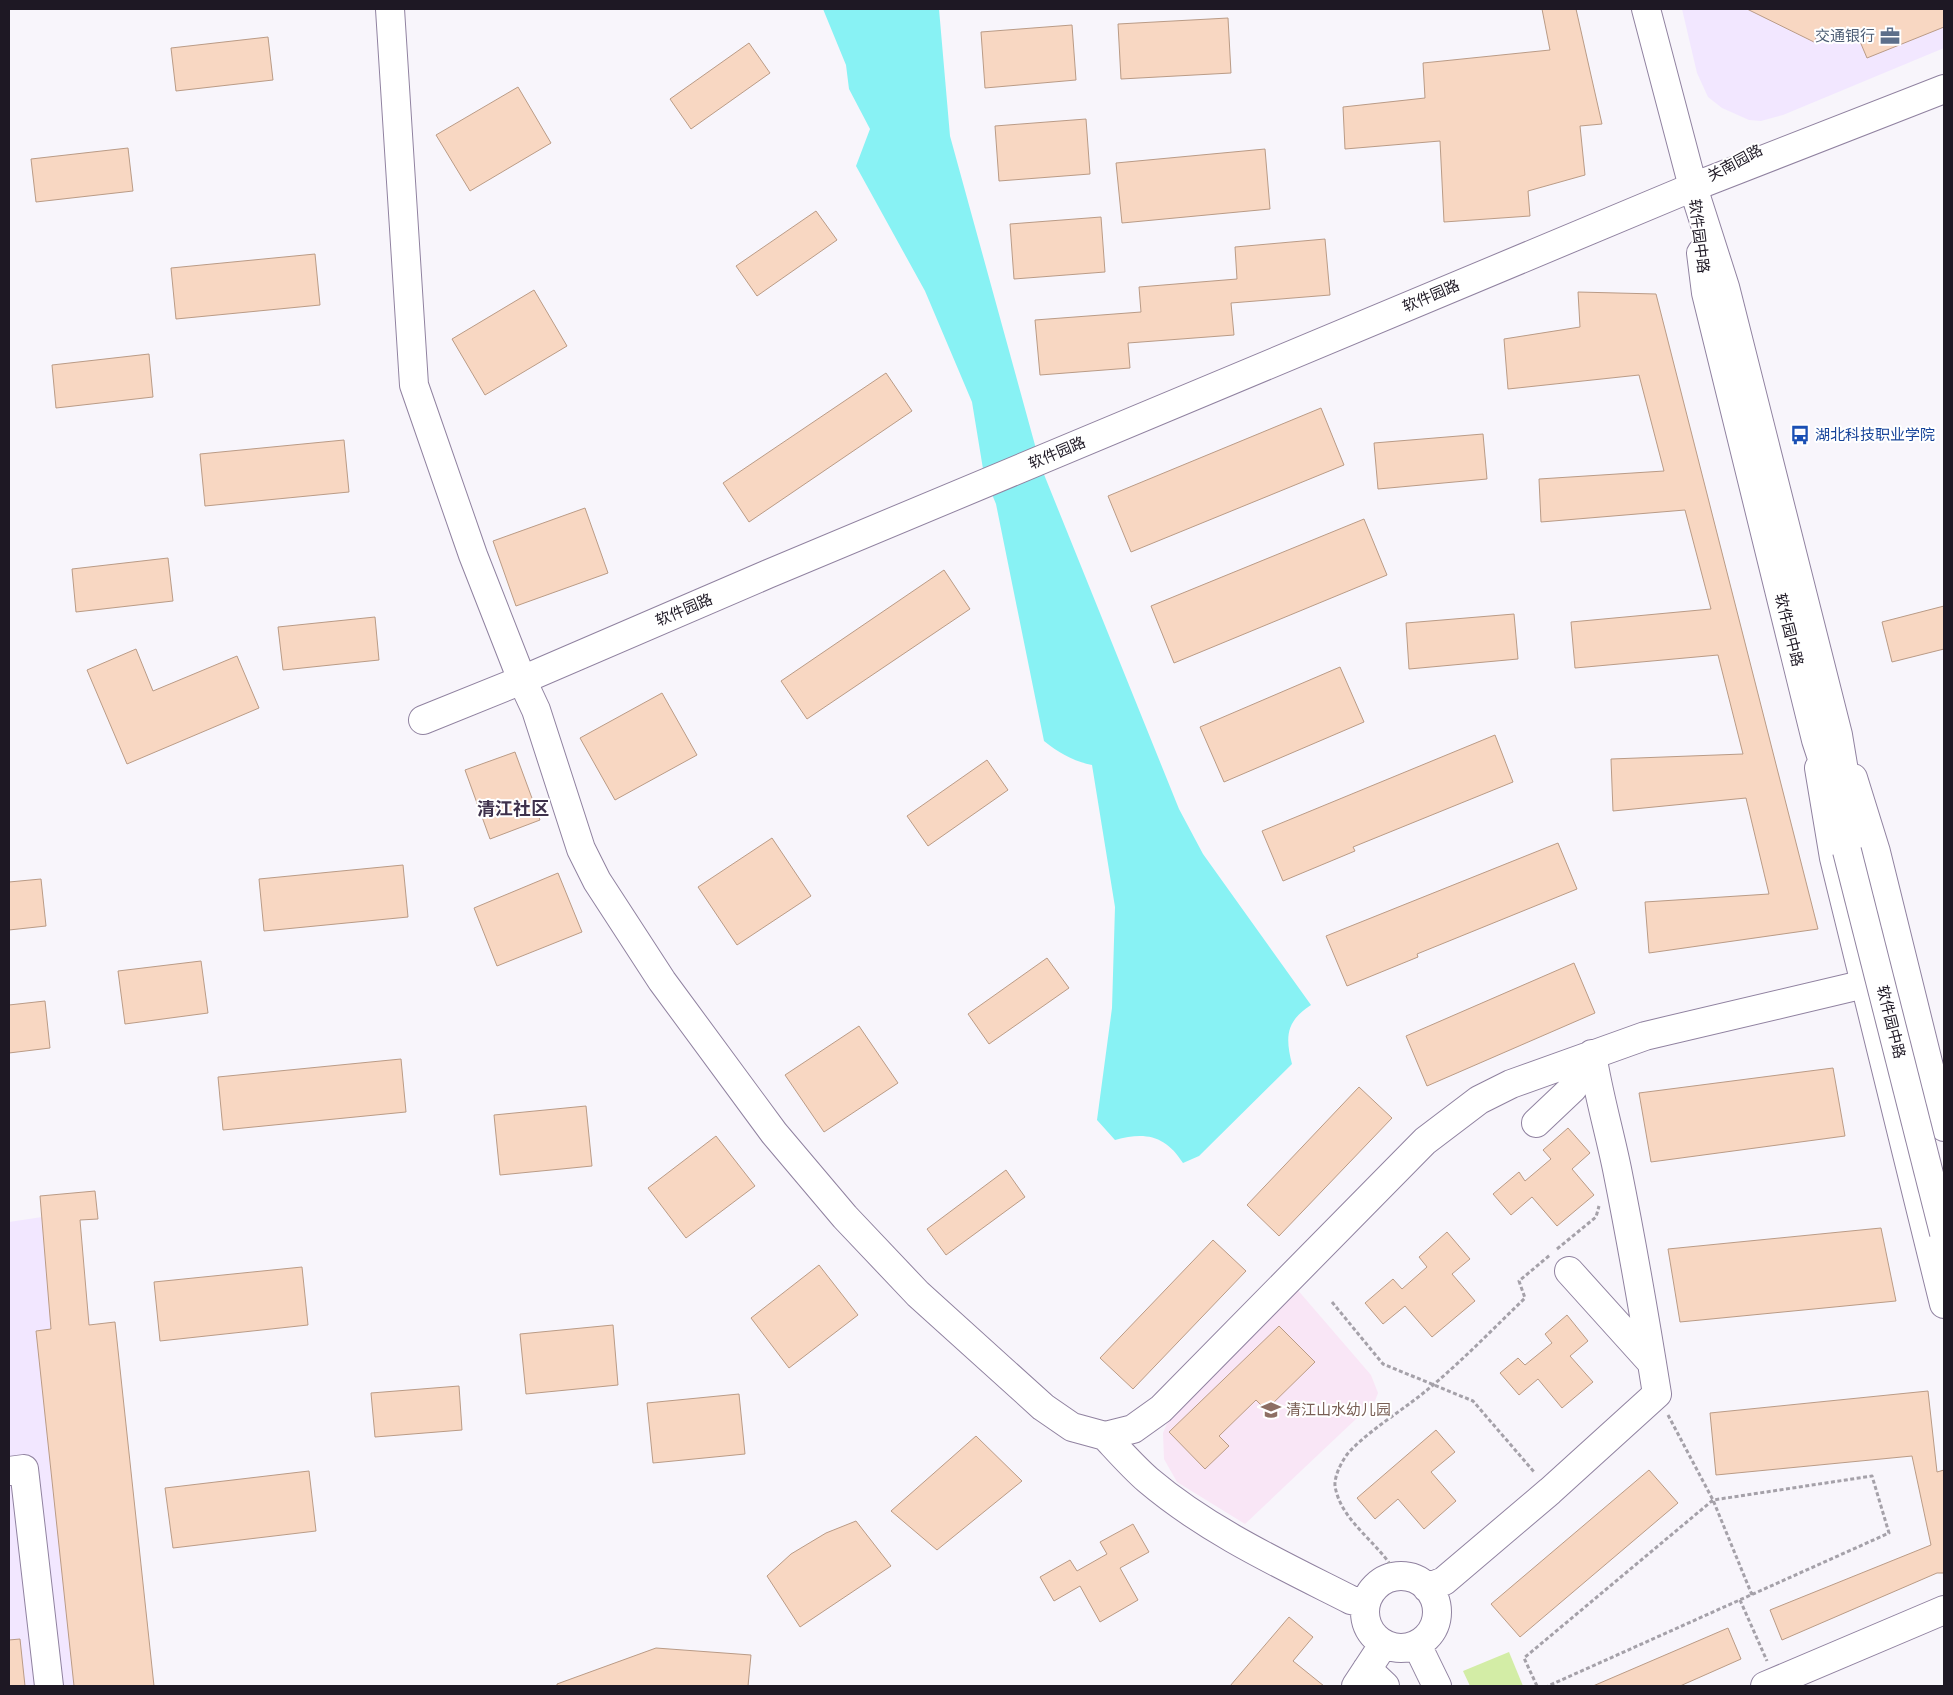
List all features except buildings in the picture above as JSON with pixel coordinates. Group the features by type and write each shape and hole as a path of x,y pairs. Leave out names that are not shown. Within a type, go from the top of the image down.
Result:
{"street":[{"path":"390,9 414,385 472,555 536,710 581,849 597,881 662,981 774,1133 845,1217 918,1294 1042,1407 1072,1427 1105,1436 1133,1429 1160,1409 1425,1141 1453,1118 1480,1100 1511,1084 1645,1036 1865,984"},
{"name":"软件园中路","path":"1646,9 1693,187 1706,293 1827,738 1835,799 1852,850 1944,1193"},
{"name":"关南园路","path":"1693,187 1762,148 1944,72"},
{"name":"关南园路","path":"1693,187 1944,89"},
{"name":"软件园路","path":"422,720 522,680 778,570 1693,187"},
{"path":"1827,738 1824,802 1834,858 1944,1304"},
{"path":"1827,738 1876,852 1933,1033 1944,1124 1941,1139 1937,1148 1929,1152 1919,1152 1911,1146 1901,1131"},
{"name":"软件园中路","path":"1852,850 1944,1233"},
{"path":"1536,1123 1573,1088 1592,1054"},
{"path":"1427,1588 1444,1580 1550,1491 1657,1394 1622,1195 1598,1094 1592,1054"},
{"path":"1569,1271 1652,1363"},
{"path":"1105,1436 1147,1479 1197,1516 1268,1558 1351,1600 1365,1604"},
{"path":"9,1471 24,1469 49,1686"},
{"path":"1397,1576 1414,1579 1427,1588 1435,1602 1436,1619 1430,1634 1417,1645 1406,1648 1394,1648 1383,1645 1374,1637 1367,1627 1364,1616 1365,1604 1369,1593 1377,1585 1397,1576"},
{"path":"1770,1684 1944,1610"},
{"path":"1369,1680 1383,1645"},
{"path":"1417,1645 1436,1686"}],"path":[{"path":"1397,1576 1390,1562 1354,1523 1340,1504 1335,1484 1340,1467 1351,1449 1434,1385 1525,1298 1519,1281 1596,1217 1601,1199"},
{"path":"1332,1302 1383,1364 1473,1401 1550,1491"},
{"path":"1657,1394 1713,1500 1752,1595"},
{"path":"1537,1686 1524,1658 1713,1500 1872,1476 1889,1533 1548,1686"},
{"path":"1740,1600 1770,1684"}],"shaded area":[{"path":"1682,9 1944,9 1944,48 1783,115 1761,121 1749,120 1722,108 1708,97 1697,73"},
{"path":"75,1212 139,1686 9,1686 9,1222"},
{"name":"清江山水幼儿园","path":"1296,1288 1371,1375 1378,1393 1375,1401 1245,1524 1177,1482 1164,1459 1163,1433 1169,1419"}],"green space":[{"path":"1509,1652 1523,1686 1470,1686 1463,1671"}],"water":[{"path":"823,9 939,9 950,136 1041,467 1179,809 1203,854 1311,1005 1296,1017 1290,1030 1288,1046 1292,1064 1199,1156 1183,1163 1170,1147 1162,1141 1146,1136 1126,1137 1115,1140 1097,1120 1112,1008 1115,907 1092,765 1066,756 1044,741 996,504 984,475 972,402 925,291 856,166 870,129 849,89 846,65"}],"place":[{"name":"交通银行","path":"1890,36"},
{"name":"湖北科技职业学院","path":"1800,435"},
{"name":"清江山水幼儿园","path":"1271,1410"}],"district":[{"name":"清江社区","path":"513,808"}]}
